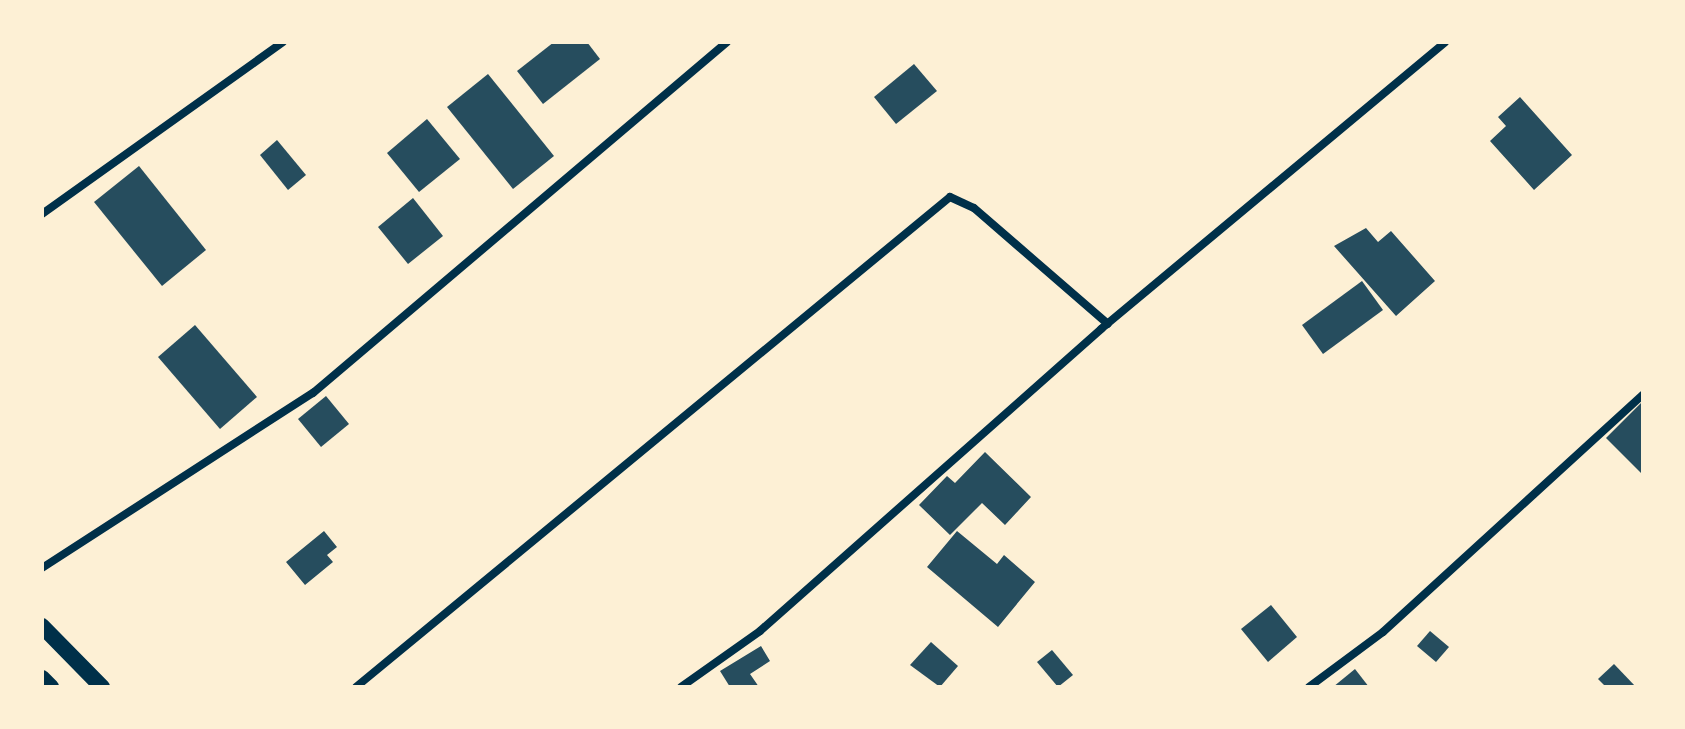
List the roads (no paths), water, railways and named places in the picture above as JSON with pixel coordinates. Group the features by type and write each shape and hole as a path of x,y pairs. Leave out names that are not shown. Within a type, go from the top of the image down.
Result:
{"main road":[{"path":"42,626 102,687"},
{"path":"42,678 51,687"}],"street":[{"path":"42,214 283,42"},
{"path":"42,568 313,393 727,42"},
{"path":"681,687 760,631 1108,324 1445,42"},
{"path":"356,687 950,197 974,208 1108,324"},
{"path":"1309,687 1383,632 1643,395"}]}
